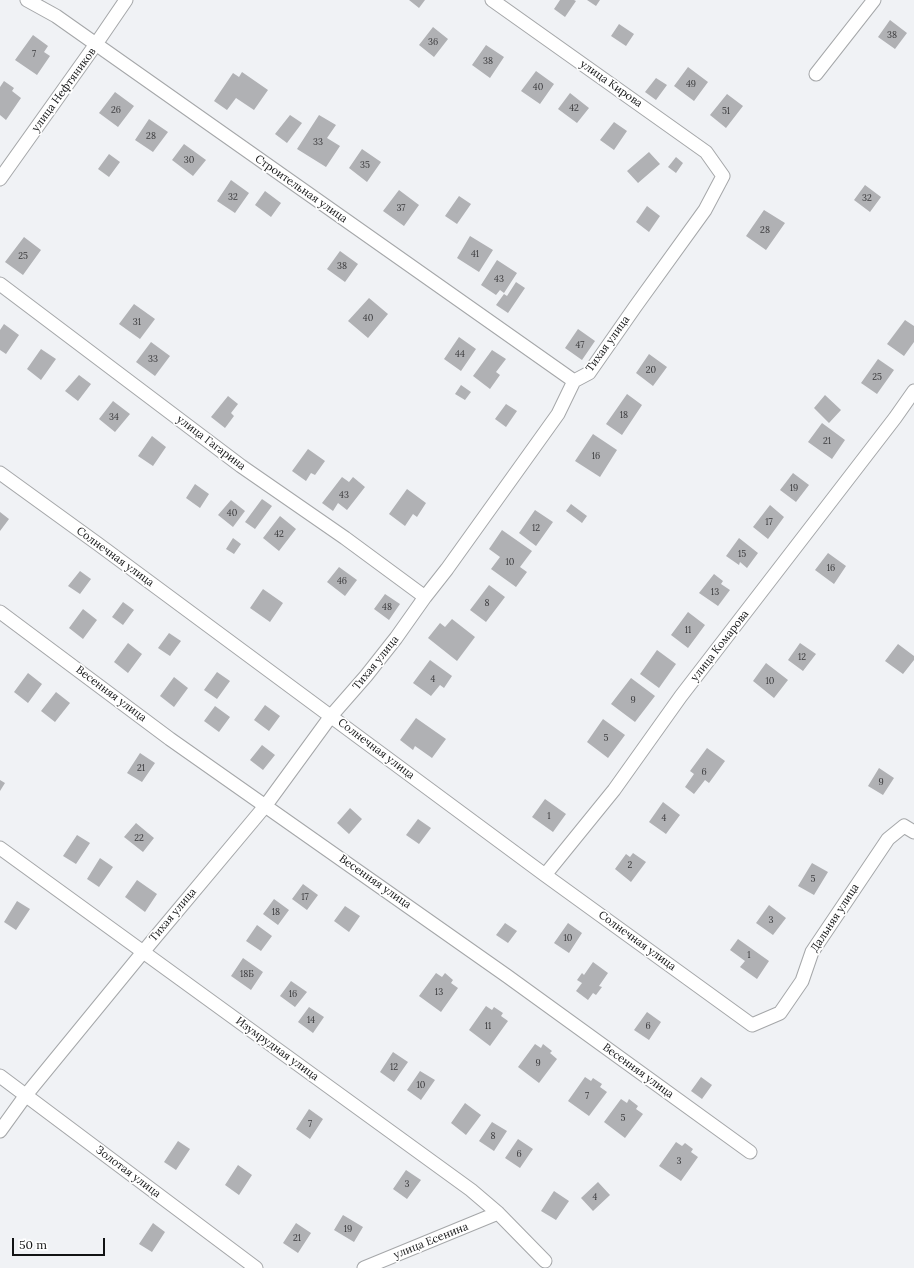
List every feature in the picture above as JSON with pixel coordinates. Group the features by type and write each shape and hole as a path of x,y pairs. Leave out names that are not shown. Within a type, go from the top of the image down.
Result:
{"street":[{"name":"Строительная улица","path":"27,0 56,16 574,381"},
{"name":"улица Нефтяников","path":"0,179 126,0"},
{"name":"улица Кирова","path":"492,0 706,152 723,176"},
{"path":"816,74 874,0"},
{"name":"Тихая улица","path":"0,1131 26,1095 266,805 331,716 371,671 396,638 558,414 574,381 589,373 706,210 723,176"},
{"name":"улица Гагарина","path":"0,284 241,466 345,538 425,597"},
{"name":"улица Комарова","path":"545,875 614,790 681,696 895,418 914,391"},
{"name":"Солнечная улица","path":"0,473 545,875 752,1025"},
{"name":"Весенняя улица","path":"0,612 170,739 266,805 500,971 750,1152"},
{"name":"Дальняя улица","path":"752,1025 780,1013 802,981 812,952 888,839 909,829"},
{"name":"Изумрудная улица","path":"0,848 471,1190 498,1213 544,1261"},
{"name":"Золотая улица","path":"0,1076 256,1268"},
{"name":"улица Есенина","path":"364,1268 498,1213"}],"building":[{"path":"409,0 425,0 419,8"},
{"path":"560,0 576,1 565,17 554,9"},
{"path":"587,0 600,0 596,6"},
{"path":"890,20 907,33 895,49 878,37"},
{"path":"619,24 634,34 626,46 611,36"},
{"path":"433,27 448,39 434,57 419,45"},
{"path":"33,35 48,46 44,52 50,56 37,75 15,60"},
{"path":"486,45 504,57 490,78 472,65"},
{"path":"688,67 708,82 694,101 674,86"},
{"path":"536,71 554,84 540,104 521,91"},
{"path":"242,72 268,90 254,110 236,98 227,110 214,101 233,73 239,77"},
{"path":"656,78 667,85 656,100 645,92"},
{"path":"4,81 14,88 12,91 21,98 6,120 0,115 0,87"},
{"path":"115,92 134,106 118,127 99,113"},
{"path":"570,93 589,108 577,123 558,109"},
{"path":"727,94 743,106 726,128 710,115"},
{"path":"290,115 302,123 287,143 275,134"},
{"path":"319,115 336,125 327,138 340,146 326,167 297,149"},
{"path":"149,119 168,132 153,152 135,140"},
{"path":"614,122 627,131 614,150 600,140"},
{"path":"184,144 206,160 193,176 172,160"},
{"path":"362,149 381,162 367,182 349,168"},
{"path":"649,152 660,164 638,183 627,171"},
{"path":"109,154 120,162 109,177 98,169"},
{"path":"676,157 683,163 676,173 668,167"},
{"path":"231,180 249,193 235,213 217,201"},
{"path":"865,185 881,197 870,212 854,200"},
{"path":"399,190 419,205 404,226 383,211"},
{"path":"265,191 281,203 271,217 255,205"},
{"path":"459,196 471,204 457,224 445,216"},
{"path":"647,206 660,216 649,232 636,222"},
{"path":"764,210 785,223 766,250 746,236"},
{"path":"470,236 493,250 479,272 457,258"},
{"path":"24,237 41,250 23,275 5,262"},
{"path":"340,251 358,264 345,282 327,269"},
{"path":"497,260 517,273 504,293 500,290 496,295 481,285"},
{"path":"516,282 525,288 508,313 496,305 504,294 507,296"},
{"path":"369,298 388,314 368,338 348,321"},
{"path":"134,304 155,319 140,339 119,324"},
{"path":"905,320 914,326 914,342 904,356 887,344"},
{"path":"4,324 19,335 6,354 0,350 0,330"},
{"path":"578,329 595,341 582,360 565,348"},
{"path":"459,337 476,349 461,371 444,359"},
{"path":"151,342 170,356 155,376 136,362"},
{"path":"41,349 56,359 41,380 27,369"},
{"path":"492,350 506,359 496,372 500,375 490,389 473,376"},
{"path":"649,354 667,367 653,386 636,373"},
{"path":"878,359 894,370 877,394 861,383"},
{"path":"79,375 91,384 78,401 65,391"},
{"path":"461,385 471,392 465,400 455,394"},
{"path":"627,394 642,405 622,435 606,424"},
{"path":"825,395 841,410 829,423 814,408"},
{"path":"228,396 238,404 231,413 234,416 225,428 211,417"},
{"path":"113,401 130,414 115,432 99,419"},
{"path":"506,404 517,411 506,427 495,419"},
{"path":"822,423 845,440 832,459 808,442"},
{"path":"593,434 617,450 600,477 575,461"},
{"path":"152,436 166,447 153,466 138,456"},
{"path":"308,449 325,461 315,475 311,473 306,481 292,471"},
{"path":"793,473 809,485 796,502 780,490"},
{"path":"342,477 349,482 353,477 365,487 347,510 338,503 333,511 322,503"},
{"path":"195,484 209,494 200,508 186,498"},
{"path":"407,489 426,503 417,517 413,514 405,526 389,514"},
{"path":"262,499 272,506 255,529 245,522"},
{"path":"231,500 245,511 233,527 218,515"},
{"path":"571,504 587,516 582,523 566,511"},
{"path":"770,505 784,517 768,539 753,527"},
{"path":"535,510 553,522 536,546 519,533"},
{"path":"0,512 9,519 0,531"},
{"path":"280,516 296,529 279,551 263,538"},
{"path":"502,530 532,551 520,567 527,572 516,587 491,569 500,557 489,549"},
{"path":"233,538 241,544 234,554 226,549"},
{"path":"739,538 758,553 747,568 740,562 739,565 726,556"},
{"path":"828,553 846,566 834,584 815,570"},
{"path":"339,567 357,580 345,596 327,582"},
{"path":"80,571 91,579 80,594 68,586"},
{"path":"714,574 723,581 721,584 730,590 718,606 699,593"},
{"path":"489,585 505,597 486,622 470,610"},
{"path":"263,589 283,603 270,622 250,608"},
{"path":"385,594 400,604 389,620 374,609"},
{"path":"123,602 134,610 123,625 112,617"},
{"path":"83,609 97,620 83,639 69,628"},
{"path":"688,612 705,625 688,648 671,635"},
{"path":"452,619 475,637 457,661 428,638 440,623 445,627"},
{"path":"169,633 181,641 170,656 158,648"},
{"path":"128,643 142,654 128,673 114,662"},
{"path":"800,643 816,654 803,671 788,660"},
{"path":"898,644 914,656 914,660 903,674 885,661"},
{"path":"657,650 676,664 659,688 640,674"},
{"path":"430,660 452,676 444,688 440,685 431,696 413,683"},
{"path":"766,663 788,680 774,698 753,681"},
{"path":"217,672 230,681 217,699 204,690"},
{"path":"28,673 42,684 28,703 14,692"},
{"path":"174,677 188,688 174,707 160,696"},
{"path":"631,678 655,696 635,722 611,704"},
{"path":"56,692 70,703 55,722 41,711"},
{"path":"265,705 280,716 269,731 254,720"},
{"path":"215,706 230,717 219,732 204,721"},
{"path":"416,718 446,739 432,758 415,746 413,750 400,740"},
{"path":"603,719 625,735 608,758 587,742"},
{"path":"262,745 275,755 263,770 250,760"},
{"path":"707,748 725,761 709,783 705,780 694,794 685,787 694,774 690,771"},
{"path":"140,753 155,763 142,782 127,773"},
{"path":"879,768 894,778 883,795 868,786"},
{"path":"0,780 5,783 0,791"},
{"path":"545,799 566,814 553,832 532,817"},
{"path":"663,802 680,815 666,834 649,822"},
{"path":"350,808 362,819 349,834 337,823"},
{"path":"418,819 431,828 419,844 406,835"},
{"path":"136,823 154,838 143,852 124,837"},
{"path":"77,835 90,843 76,864 63,856"},
{"path":"633,853 646,862 631,882 615,869 626,854 630,857"},
{"path":"100,858 113,867 99,887 87,879"},
{"path":"812,863 828,872 814,895 798,886"},
{"path":"137,880 157,894 145,912 125,897"},
{"path":"303,884 318,895 307,910 292,899"},
{"path":"274,899 289,910 278,925 263,914"},
{"path":"17,901 30,909 16,930 4,922"},
{"path":"769,905 786,918 773,935 756,923"},
{"path":"345,906 360,916 349,932 334,921"},
{"path":"505,923 517,931 508,943 496,935"},
{"path":"568,923 582,933 569,953 554,943"},
{"path":"257,925 272,936 261,951 246,941"},
{"path":"738,939 769,961 757,979 740,967 745,961 730,950"},
{"path":"243,958 263,972 251,990 231,976"},
{"path":"593,962 608,973 599,986 602,987 596,995 593,993 588,1000 576,991 582,983 577,980 582,973 584,975"},
{"path":"436,973 442,977 445,973 453,980 451,983 458,988 441,1012 419,996"},
{"path":"291,981 307,992 295,1007 280,996"},
{"path":"486,1006 492,1010 494,1007 503,1013 501,1016 508,1021 490,1046 469,1030"},
{"path":"309,1007 324,1017 313,1033 298,1022"},
{"path":"647,1012 661,1022 649,1040 634,1030"},
{"path":"535,1044 541,1048 543,1044 552,1051 550,1053 557,1059 539,1083 518,1067"},
{"path":"393,1052 408,1062 394,1082 380,1072"},
{"path":"420,1071 435,1080 421,1100 407,1090"},
{"path":"585,1077 591,1081 593,1078 602,1084 600,1087 607,1092 589,1116 568,1101"},
{"path":"701,1077 712,1085 702,1099 691,1091"},
{"path":"621,1099 627,1103 629,1099 638,1106 636,1109 643,1114 625,1138 604,1122"},
{"path":"465,1103 481,1115 466,1135 451,1123"},
{"path":"309,1109 323,1119 310,1139 296,1129"},
{"path":"492,1122 507,1131 494,1151 479,1141"},
{"path":"518,1139 533,1149 520,1168 505,1158"},
{"path":"178,1141 190,1149 176,1170 164,1162"},
{"path":"676,1142 682,1146 685,1143 693,1149 691,1152 698,1157 681,1181 659,1166"},
{"path":"238,1165 252,1175 239,1195 225,1185"},
{"path":"406,1170 421,1180 407,1199 393,1189"},
{"path":"598,1182 610,1195 593,1211 581,1198"},
{"path":"554,1191 569,1201 556,1220 541,1211"},
{"path":"343,1215 363,1227 354,1242 334,1230"},
{"path":"153,1223 165,1232 152,1252 139,1244"},
{"path":"296,1223 311,1233 298,1253 283,1243"}]}
